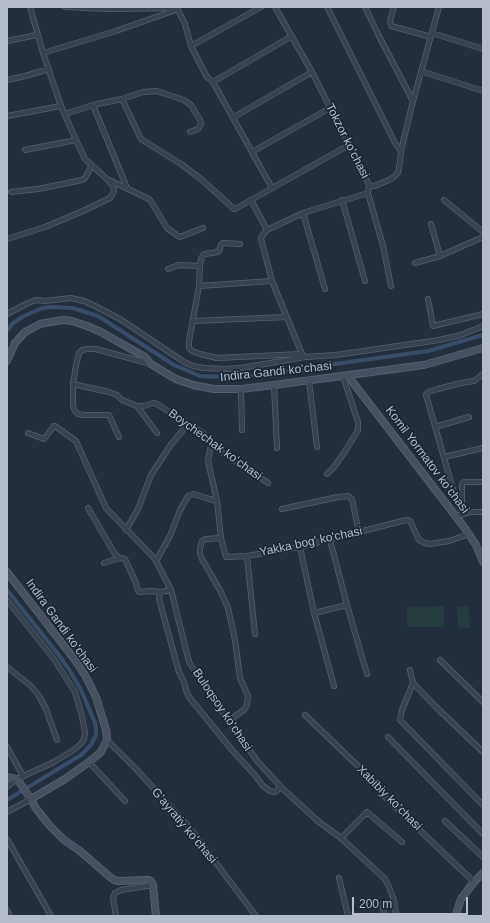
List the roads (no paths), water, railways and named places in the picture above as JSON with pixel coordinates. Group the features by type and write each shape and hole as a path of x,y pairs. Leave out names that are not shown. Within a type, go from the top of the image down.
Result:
{"street":[{"path":"7,239 45,227 83,212 110,198 114,191 113,186 108,180 85,159 76,140 61,106 48,69 30,7"},
{"path":"65,7 108,9 178,7"},
{"path":"43,53 173,11 178,7"},
{"path":"178,7 192,46 207,77 213,82 234,117 272,188"},
{"path":"192,46 261,7"},
{"name":"Tokzor koʻchasi","path":"275,7 312,72 369,187 368,193 383,246 391,286"},
{"path":"327,7 395,143 401,151"},
{"path":"366,7 378,36 413,101"},
{"path":"394,7 390,23 391,26 431,35 483,50"},
{"path":"369,187 382,183 394,177 398,173 401,151 413,101 439,7"},
{"path":"7,40 37,34"},
{"path":"213,82 292,36"},
{"path":"7,80 48,69"},
{"path":"421,71 483,91"},
{"path":"234,117 312,72"},
{"path":"65,114 143,92 161,92 184,100 191,105 201,124 198,129 190,132"},
{"path":"122,99 142,140 181,164 201,179 234,209 348,145"},
{"path":"94,105 127,188"},
{"path":"7,116 61,106"},
{"path":"252,152 330,108"},
{"path":"25,150 76,140"},
{"path":"11,192 38,189 78,181 85,178 92,165"},
{"path":"108,180 149,199 167,228 178,236 203,228"},
{"path":"303,356 272,281 261,239 262,236 267,230 303,213 368,193"},
{"path":"251,200 267,230"},
{"path":"342,200 365,281"},
{"path":"444,200 483,232"},
{"path":"303,213 325,289"},
{"path":"430,224 440,256"},
{"path":"415,263 440,256 483,237"},
{"path":"240,244 223,243 218,252 205,254 201,259 199,286 189,341 189,348 192,351 217,358 336,355 439,340 461,335 483,326"},
{"path":"168,269 179,265 200,266"},
{"path":"199,286 272,281"},
{"path":"7,314 36,300 45,301 71,298 84,301 126,323 184,362 203,368 242,368 303,356"},
{"path":"428,299 433,326 483,314"},
{"path":"193,321 288,317"},
{"name":"Indira Gandi koʻchasi","path":"7,361 15,343 25,332 40,324 64,320 72,321 101,332 145,357 151,364 169,375 202,388 214,389 241,389 424,365 483,348"},
{"path":"119,437 109,415 78,414 74,409 73,384 79,353 82,350 96,349 151,364"},
{"path":"460,513 426,395 428,392 474,381 483,374"},
{"path":"327,474 346,450 358,430 358,422 346,376"},
{"name":"Komil Yormatov koʻchasi","path":"346,376 460,513 483,562"},
{"path":"309,381 317,447"},
{"path":"73,384 109,392 117,395 122,400 137,406 157,433"},
{"path":"274,385 277,448"},
{"path":"241,389 242,430"},
{"name":"Boychechak koʻchasi","path":"137,406 153,403 157,404 203,433 211,445 268,483"},
{"path":"435,426 469,417"},
{"path":"126,530 138,509 151,475 170,446 188,424"},
{"name":"Buloqsoy koʻchasi","path":"28,433 44,439 55,426 76,441 106,508 156,561 171,590 189,662 210,695 258,762 281,787 319,822 342,838 385,879 394,900 396,916"},
{"name":"Yakka bog' ko'chasi","path":"211,445 208,461 218,501 221,538 226,557 247,556 300,547 408,520 412,524 419,540 424,543 429,544 450,541 469,534"},
{"path":"444,457 483,448"},
{"path":"460,513 462,484 464,482 483,482"},
{"path":"156,561 170,536 180,510 188,496 194,494 218,501"},
{"path":"282,509 348,496 352,499 359,533"},
{"path":"88,508 112,550 120,558 125,559 139,592 160,592 171,590"},
{"path":"460,513 483,512"},
{"path":"221,538 206,539 202,541 200,554 228,608 235,640 240,678 248,696 247,705 244,710 228,721"},
{"path":"330,540 367,674"},
{"path":"300,547 314,613 334,686"},
{"path":"247,556 255,634"},
{"path":"104,563 120,558"},
{"name":"Indira Gandi koʻchasi","path":"7,572 85,675 96,697 106,730 107,740"},
{"path":"160,592 159,600 179,672 189,697 263,786 270,791 276,792 281,787"},
{"path":"7,600 54,659 75,692 85,733 81,744 72,751 54,762 14,779 7,787"},
{"path":"314,613 347,605"},
{"path":"440,660 483,702"},
{"path":"7,667 32,686 39,696 46,709 57,740"},
{"path":"410,670 413,684 483,752"},
{"path":"413,684 402,710 400,720 483,805"},
{"name":"Xabibiy koʻchasi","path":"305,715 360,768 386,798 474,882"},
{"path":"388,736 483,834"},
{"path":"7,812 30,797 65,779 89,762 101,752 107,740"},
{"name":"Gʻayratiy koʻchasi","path":"107,740 136,769 188,827 256,916"},
{"path":"7,747 14,779 30,797 35,807 49,825 64,840 80,851 114,880 151,881 153,885 156,916"},
{"path":"89,762 125,801"},
{"path":"342,838 367,812 402,842"},
{"path":"445,821 483,857"},
{"path":"7,839 51,916"},
{"path":"457,916 461,899 474,882 483,874"},
{"path":"339,878 348,916"},
{"path":"116,916 113,898 115,893 121,890 153,885"},
{"path":"382,904 385,916"},
{"path":"7,910 10,916"}],"waterway":[{"path":"7,331 12,324 22,317 42,308 73,308 98,316 174,365 200,376 225,377 249,376 428,351 483,335"},
{"path":"7,590 70,671 81,690 95,723 96,729 96,735 91,745 81,755 7,800"}]}
